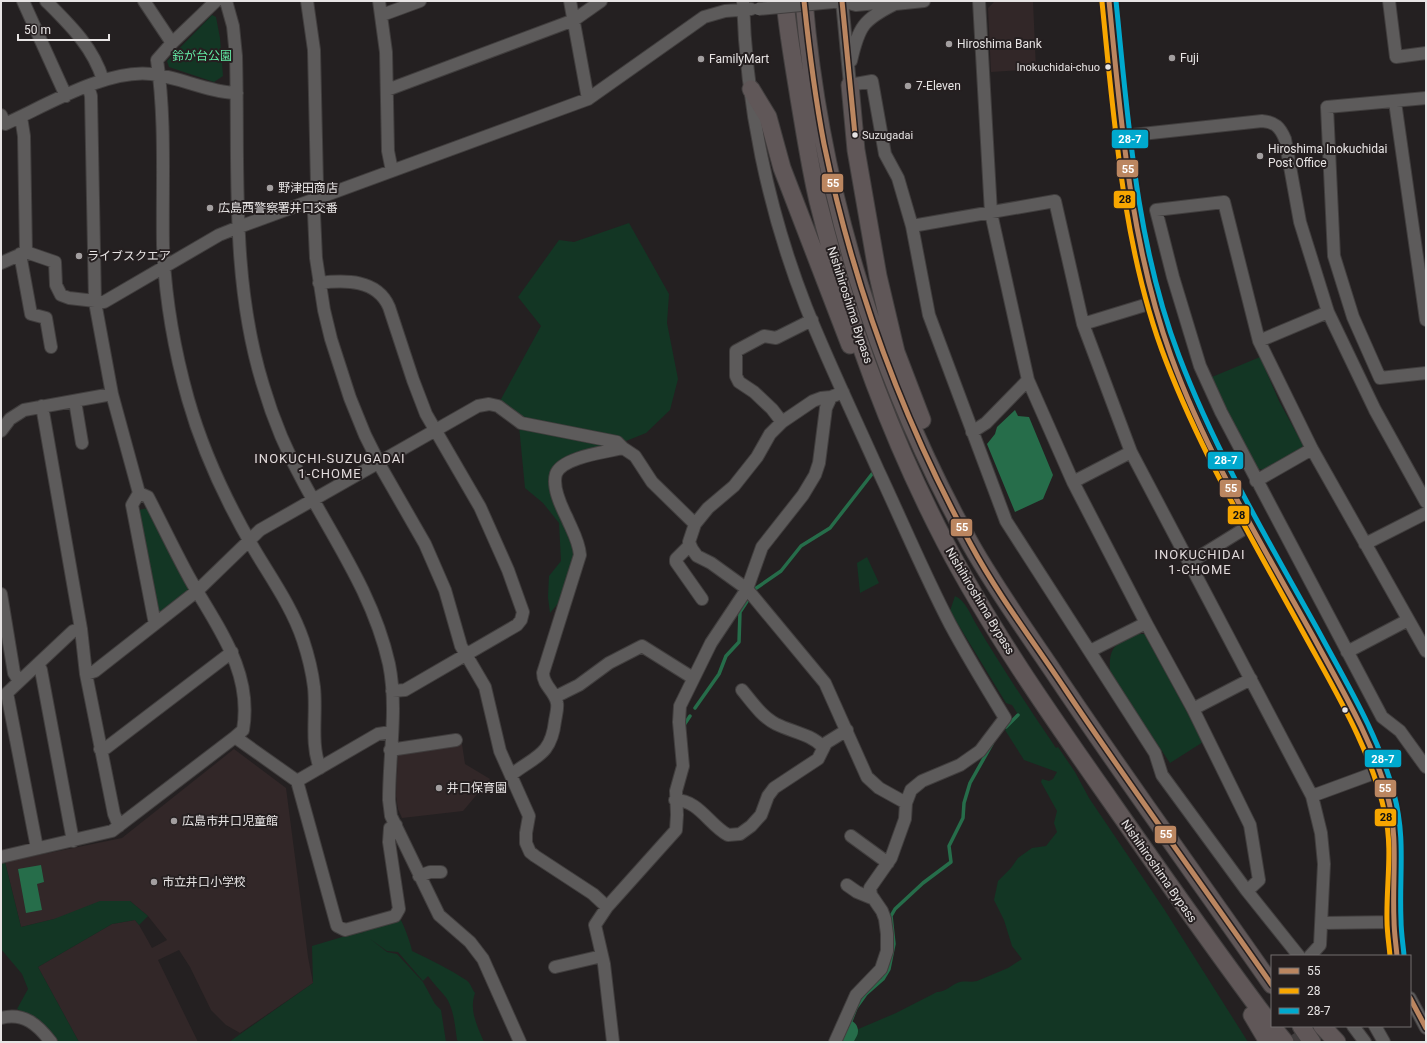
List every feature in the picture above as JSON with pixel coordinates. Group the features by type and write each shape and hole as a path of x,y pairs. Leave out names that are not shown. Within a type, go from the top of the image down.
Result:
{"highway":[{"name":"Nishihiroshima Bypass","path":"785,1 808,154 818,199 842,287 868,365 898,440 945,542 994,627 1072,746 1220,958 1271,1025"},
{"name":"Nishihiroshima Bypass","path":"804,1 817,106 835,193 851,257 873,325 894,381 922,448 971,545 1013,611 1095,734 1271,984"},
{"path":"849,77 859,165 878,276 896,352 971,545"},
{"path":"751,89 768,117 782,168 853,352 898,440"},
{"path":"1186,863 1238,921 1271,964"},
{"path":"1220,958 1232,986 1268,1042"},
{"name":"Nishihiroshima Bypass","path":"1273,1027 1285,1042"},
{"path":"1302,1027 1312,1042"},
{"path":"1323,1027 1337,1042"}],"street":[{"path":"24,1 66,96"},
{"path":"46,1 82,38 95,60 103,80"},
{"path":"144,1 172,43"},
{"path":"216,1 172,43 157,60 161,89 165,266 172,332 194,419 221,487 249,540 287,606 303,639 314,687 315,756 320,768"},
{"path":"226,1 235,39 239,227 244,298 258,368 283,440 313,501 352,567 367,597 385,649 392,691 389,804 396,825 419,876 439,915 470,942 483,959 520,1042"},
{"path":"306,1 314,50 317,185 314,214 319,283 324,310 339,368 352,404 379,463 428,549 445,590 461,646 485,687 500,752 529,816 525,838 530,852 594,894 607,906"},
{"path":"379,1 386,52 388,151 392,171"},
{"path":"382,15 420,1"},
{"path":"570,1 588,99"},
{"path":"387,90 574,20 601,1"},
{"path":"1,263 23,253 55,262 56,285 61,295 95,302 104,302 219,235 588,99 704,17 743,5 758,9 840,1 856,5 887,2 895,4 924,1"},
{"path":"840,1 849,77"},
{"path":"979,1 991,213 1028,380 1073,482 1146,623 1193,709 1250,824 1259,880 1247,891"},
{"path":"1109,1 1123,136 1142,254 1154,302 1165,337 1190,402 1252,524 1365,732 1380,770 1392,815 1396,850 1394,922 1397,955"},
{"path":"1389,1 1396,57 1426,53"},
{"path":"849,77 860,29 873,16 895,4"},
{"path":"743,5 755,125 792,267 812,320 843,392 936,596 964,650 1005,718 980,751 960,765 916,784 908,796 903,823 888,863 871,884 870,892 882,911 887,928 887,951 884,961 876,976 862,987 856,995 836,1042"},
{"path":"1,115 5,124 103,80 135,74 159,75 214,91 237,93"},
{"path":"849,77 872,82 885,154 898,178 912,226 929,315 1006,521 1155,753 1162,775 1247,891 1297,955"},
{"path":"88,86 91,96 95,302 112,394 139,493 132,505 155,624"},
{"path":"1426,98 1327,107 1334,256 1353,317 1380,378 1426,373"},
{"path":"1395,102 1426,320"},
{"path":"21,117 24,136 23,253 31,314 46,318 51,347"},
{"path":"1123,136 1262,121 1276,125 1285,139 1300,222 1328,312 1374,410 1426,502"},
{"path":"912,226 1055,201 1083,324 1131,452 1312,796 1321,833 1324,864 1320,945 1311,955"},
{"path":"1426,651 1312,450 1259,341 1224,202 1156,210 1173,277 1200,366 1220,412 1382,717 1400,732 1426,767"},
{"path":"319,283 339,280 357,282 369,286 385,298 413,380 435,431 480,507 508,570 523,612 522,620 517,625 405,690 392,691"},
{"path":"1083,324 1154,302"},
{"path":"1259,341 1328,312"},
{"path":"782,422 772,409 754,392 739,382 736,376 736,351 764,336 776,338 812,320"},
{"path":"972,432 986,423 1028,380"},
{"path":"843,392 831,397 813,401 782,422 770,434 757,457 734,486 708,508 695,524 690,537 690,545 697,556 711,563 750,593 825,683 865,772 871,781 883,791 906,803"},
{"path":"1,431 7,422 16,414 42,406 112,394"},
{"path":"613,1042 602,956 595,925 607,906 650,856 673,834 677,825 675,800 676,791 683,766 679,731 680,706 711,643 750,593 762,547 803,495 815,475 819,463 826,408 831,397"},
{"path":"75,401 82,442"},
{"path":"86,674 95,671 197,591 249,540 264,528 478,406 489,404 498,406 521,423 617,442 635,456 652,482 695,524"},
{"path":"42,406 81,629 86,674 114,814 119,826"},
{"path":"511,775 526,763 538,758 551,742 558,703 545,684 543,673 580,555 578,542 557,491 556,475 561,467 570,462 623,448"},
{"path":"1256,482 1312,450"},
{"path":"1073,482 1131,452"},
{"path":"1,857 112,831 243,730 245,711 244,688 232,652 197,591 148,497 139,493"},
{"path":"1365,544 1426,513"},
{"path":"1189,563 1252,524"},
{"path":"690,545 676,559 676,562 702,598"},
{"path":"1,594 14,672 19,681"},
{"path":"1347,652 1408,620"},
{"path":"1090,652 1146,623"},
{"path":"36,848 7,693 73,631 81,629"},
{"path":"555,697 579,685 609,663 642,646 693,678"},
{"path":"100,749 106,748 232,652"},
{"path":"38,664 41,670 73,841"},
{"path":"1193,709 1251,679"},
{"path":"742,690 759,711 775,724 817,741 823,748"},
{"path":"675,800 683,800 691,804 716,827 728,835 740,834 751,826 761,815 769,793 818,759 823,748 832,739 846,730"},
{"path":"297,781 378,734 391,732"},
{"path":"235,737 297,781 337,926 345,930 395,916 398,909 389,842 390,828 396,825"},
{"path":"390,750 456,740"},
{"path":"1312,796 1380,770"},
{"path":"851,836 888,863"},
{"path":"419,876 430,872 441,872"},
{"path":"847,885 857,892 874,899"},
{"path":"1322,923 1394,922"},
{"path":"555,967 602,956"},
{"path":"1411,1000 1426,1028"},
{"path":"1,1018 13,1017 28,1020 36,1025 51,1042"},
{"path":"1354,1027 1365,1042"},
{"path":"1376,1027 1384,1042"}],"shaded area":[{"path":"1033,1 1036,69 991,72 988,8 994,2"},
{"path":"1015,410 1018,416 1029,417 1053,475 1043,499 1015,512 987,444 995,434 997,427"},
{"name":"井口保育園","path":"462,744 465,764 490,779 463,811 402,818 398,809 396,796 398,754"},
{"name":"市立井口小学校","path":"234,749 286,788 308,957 313,983 240,1033 226,1025 211,1010 190,967 179,950 158,960 198,1042 79,1042 38,967 112,924 135,920 152,948 167,940 148,916 130,901 21,927 5,862 122,838"},
{"path":"41,865 44,882 37,884 42,910 26,913 18,869"}],"green space":[{"name":"鈴が台公園","path":"212,15 216,17 220,38 223,76 214,82 169,67 167,61"},
{"path":"629,223 669,294 667,323 678,379 670,410 646,433 626,441 524,419 500,401 541,326 518,297 559,240 574,242"},
{"path":"1260,357 1279,401 1303,445 1300,452 1264,470 1255,468 1235,430 1212,377"},
{"path":"519,426 617,445 555,469 576,542 575,561 561,600 550,613 548,597 549,576 561,561 559,523 543,503 525,488"},
{"path":"148,508 189,589 189,593 160,614 155,611 138,510"},
{"path":"867,557 879,583 860,593 857,563"},
{"path":"955,596 962,601 967,608 985,640 1015,686 1056,748 1058,747 1075,772 1089,798 1164,909 1248,1042 847,1042 856,1030 896,1013 957,983 977,981 1008,968 1022,959 1012,946 1004,920 994,900 998,881 1011,868 1018,858 1032,848 1046,846 1057,832 1054,823 1057,811 1041,782 1042,779 1049,781 1053,779 1057,772 1024,760 1005,730 1019,716 1012,705 1006,703 950,611"},
{"path":"1135,634 1145,634 1203,742 1170,763 1110,673 1110,658 1114,648"},
{"path":"5,862 21,927 54,919 100,901 130,901 148,916 139,925 135,920 112,924 38,967 79,1042 59,1042 39,1021 17,1009 28,989 22,974 1,949 1,863"},
{"path":"400,919 412,951 453,972 470,984 475,993 473,999 473,1012 484,1042 459,1042 457,1040 454,1017 450,1005 444,995 428,976 423,981 398,952 387,951 359,931"},
{"path":"359,932 387,952 397,954 423,982 435,1004 441,1010 446,1042 229,1042 313,983 312,946"}],"waterway":[{"path":"695,708 719,674 726,656 739,642 740,612 755,589 781,571 801,546 830,528 872,474"},
{"path":"1006,727 1018,715"},
{"path":"684,725 690,716"},
{"path":"847,1031 856,1008 866,994 883,979 889,969 894,944 891,916 895,909 923,883 951,862 949,846 963,818 964,803 970,783 992,744"},
{"path":"841,1042 847,1031"}],"tunnel":[{"path":"1292,1042 1314,1027"}],"transit line":[{"name":"55","path":"804,1 812,73 824,144 836,196 865,299 882,350 923,449 981,564 1004,600 1116,764 1271,984"},
{"name":"55","path":"842,1 855,135"},
{"name":"55","path":"1109,1 1129,181 1146,270 1157,313 1185,393 1201,429 1237,500 1355,714 1381,774 1391,810 1393,826 1394,924 1397,955"},
{"name":"28-7","path":"1116,1 1136,181 1143,226 1164,313 1179,356 1209,427 1226,462 1262,531 1351,691 1371,731 1388,773 1398,810 1400,826 1401,924 1404,955"},
{"name":"28","path":"1102,2 1122,184 1130,230 1151,319 1166,361 1196,432 1230,500 1340,699 1371,766 1385,814 1389,840 1387,921 1390,955"},
{"name":"55","path":"1411,1000 1426,1028"}],"place":[{"name":"Hiroshima Bank","path":"949,44"},
{"name":"Fuji","path":"1172,58"},
{"name":"FamilyMart","path":"701,59"},
{"name":"Inokuchidai-chuo","path":"1108,67"},
{"name":"7-Eleven","path":"908,86"},
{"name":"Suzugadai","path":"855,135"},
{"name":"Hiroshima Inokuchidai Post Office","path":"1260,156"},
{"name":"野津田商店","path":"270,188"},
{"name":"広島西警察署井口交番","path":"210,208"},
{"name":"ライブスクエア","path":"79,256"},
{"name":"井口保育園","path":"439,788"},
{"name":"広島市井口児童館","path":"174,821"},
{"name":"市立井口小学校","path":"154,882"}],"district":[{"name":"INOKUCHI-SUZUGADAI 1-CHOME","path":"330,466"},
{"name":"INOKUCHIDAI 1-CHOME","path":"1200,562"}]}
